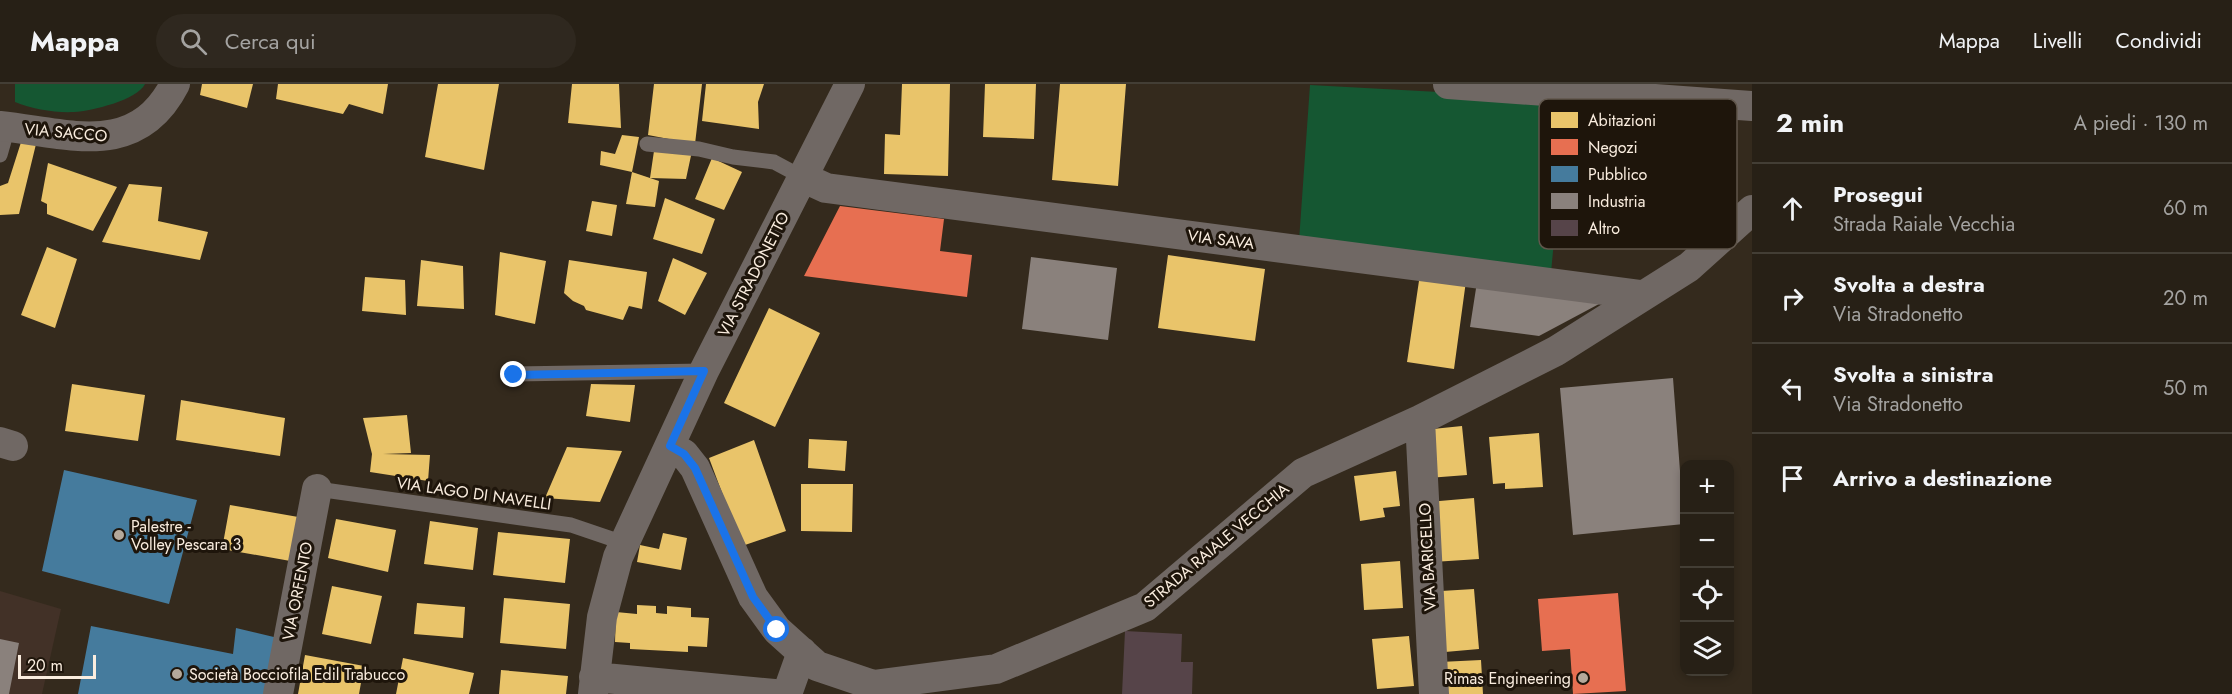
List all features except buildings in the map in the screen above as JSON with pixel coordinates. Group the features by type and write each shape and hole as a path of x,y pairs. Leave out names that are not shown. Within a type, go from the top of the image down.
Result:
{"street":[{"name":"VIA SACCO","path":"3,136 116,135 133,129 146,120 175,84"},
{"name":"VIA STRADONETTO","path":"593,686 602,617 624,543 704,371 850,84"},
{"path":"1448,84 1655,99"},
{"path":"1737,105 1752,106"},
{"name":"VIA SAVA","path":"802,177 826,188 1641,295"},
{"name":"STRADA RAIALE VECCHIA","path":"1737,224 1752,210"},
{"name":"STRADA RAIALE VECCHIA","path":"670,446 684,454 695,468 753,597 777,630 817,666 866,691 996,669 1145,607 1303,473 1420,420 1556,351 1641,295 1689,267 1709,249"},
{"name":"VIA BARICELLO","path":"1420,420 1434,694"},
{"name":"VIA ORFENTO","path":"278,694 316,489"},
{"path":"787,694 802,652"},
{"path":"593,686 774,694"}],"lane":[{"path":"647,144 699,149 734,157 774,162 802,177"},
{"path":"514,375 704,371"},
{"name":"VIA LAGO DI NAVELLI","path":"316,489 571,525 624,543"}],"shaded area":[{"path":"0,591 61,609 42,694 0,694"}],"green space":[{"path":"15,84 145,84 133,95 113,104 67,112 44,110 15,102"},
{"path":"1310,85 1567,99 1539,99 1539,249 1553,249 1551,273 1299,241"}],"place":[{"name":"Palestre - Volley Pescara 3","path":"119,535"},
{"name":"Società Bocciofila Edil Trabucco","path":"177,674"},
{"name":"Rimas Engineering","path":"1583,678"}],"route":[{"path":"514,375 704,371 670,446 684,454 695,468 753,597 777,630"}]}
